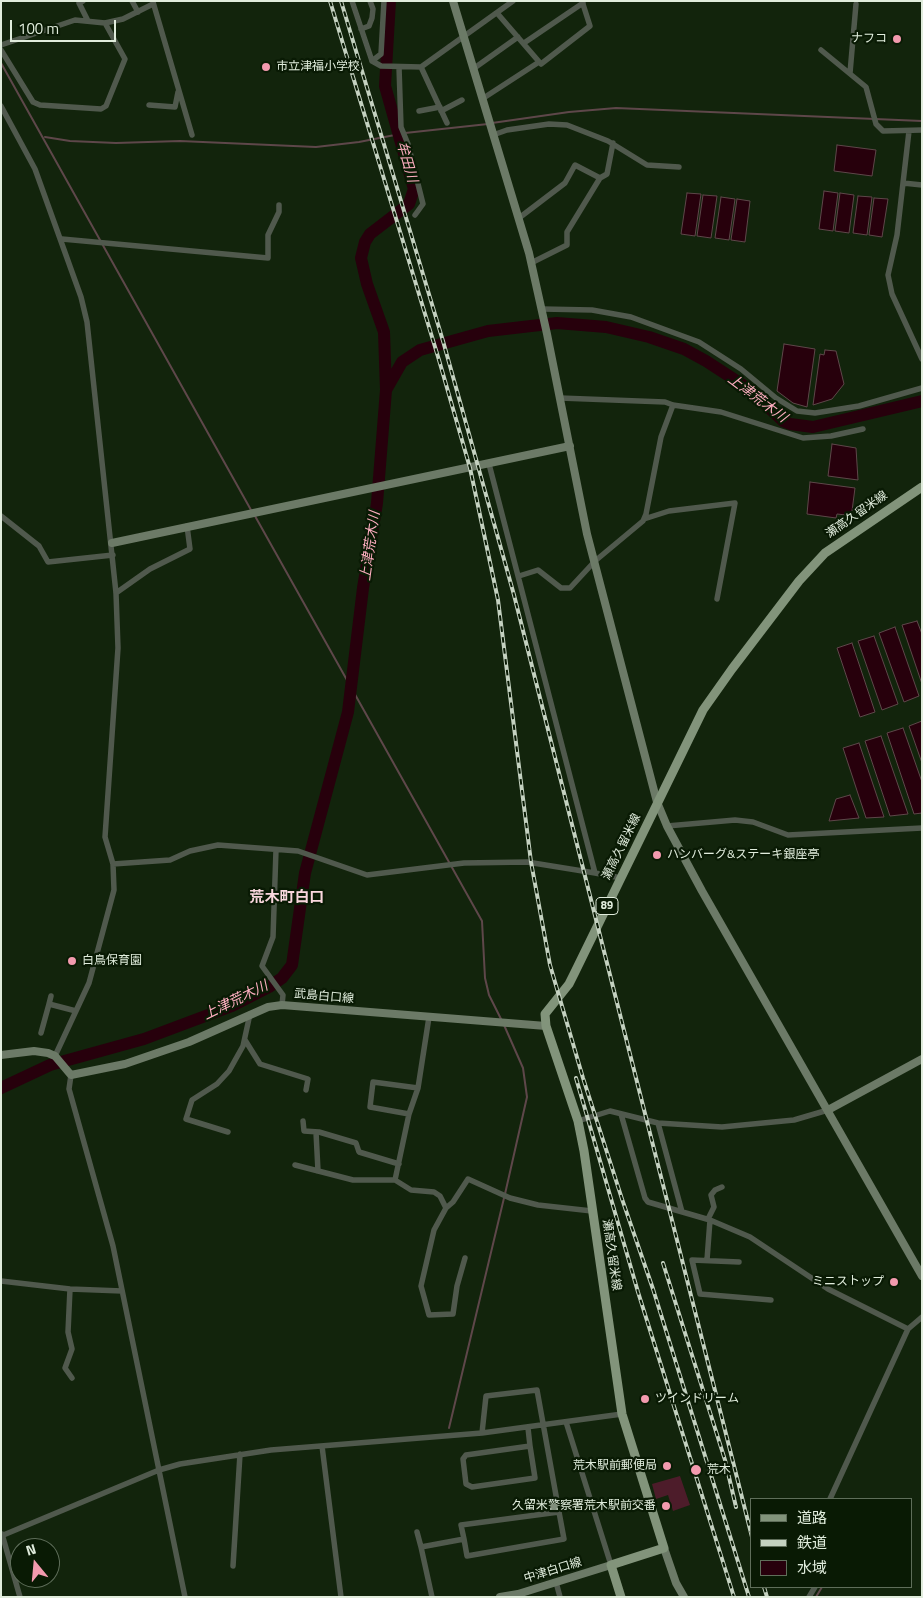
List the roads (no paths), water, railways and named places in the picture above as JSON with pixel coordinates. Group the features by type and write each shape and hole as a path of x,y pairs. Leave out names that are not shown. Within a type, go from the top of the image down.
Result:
{"main road":[{"name":"瀬高久留米線","path":"664,1548 622,1414 587,1166 578,1121 546,1026 544,1014 569,984 703,710 799,581 825,553 922,487"},
{"path":"621,1597 611,1565 664,1548"}],"street":[{"path":"83,1 80,3 88,21"},
{"path":"132,1 138,12"},
{"path":"352,1 372,61 381,66 399,67 421,67 513,1"},
{"path":"361,30 368,26 372,18 373,9 370,1"},
{"path":"372,61 381,54 384,1"},
{"path":"453,1 531,263 594,563 657,802 667,826 922,1276"},
{"path":"482,99 539,62 540,64 590,26 582,2 524,43"},
{"path":"1,45 75,20 105,23 123,19 153,3 192,135"},
{"path":"850,73 856,4"},
{"path":"497,13 539,62"},
{"path":"1,50 33,102 40,105 100,109 106,106 125,59 105,23"},
{"path":"473,69 518,37"},
{"path":"821,50 866,86 876,124 884,131 922,130"},
{"path":"399,67 401,127 410,152 423,204 415,215"},
{"path":"421,67 447,123"},
{"path":"149,105 174,107 179,90"},
{"path":"419,111 440,109 462,100"},
{"path":"1,106 35,169 62,239 86,322 112,543 116,593 118,648 105,837 113,864 114,890 89,983 55,1056"},
{"path":"494,135 507,130 550,124 567,125 613,143 647,165 679,167"},
{"path":"909,131 897,235 888,275 892,294 922,359"},
{"path":"531,263 567,245 567,232 600,178 607,174 613,143"},
{"path":"519,218 565,183 575,165 600,178"},
{"path":"903,183 922,185"},
{"path":"62,239 268,258 268,235 279,205"},
{"path":"542,309 592,310 631,317 699,342 741,369 776,398 797,411 816,413 859,406 922,388"},
{"path":"560,398 665,402 721,412 803,438 831,436 863,429"},
{"path":"644,519 661,436 674,405"},
{"path":"112,543 570,446"},
{"path":"489,464 595,873"},
{"path":"519,576 538,570 566,589 570,588 594,563 644,519 669,510 735,503 717,599"},
{"path":"1,516 39,546 48,562 113,555"},
{"path":"116,593 150,570 190,549 187,526"},
{"path":"667,826 735,820 752,822 788,834 922,828"},
{"path":"113,864 170,860 190,851 218,845 298,851 367,875 464,863 527,862 621,878"},
{"path":"276,850 273,937 262,966 283,995 282,1005"},
{"path":"41,1033 51,996"},
{"path":"49,1004 76,1011"},
{"name":"武島白口線","path":"69,1073 125,1064 189,1042 268,1007 282,1005 546,1026"},
{"path":"228,1132 186,1119 192,1100 217,1084 229,1071 245,1040 250,1014"},
{"path":"395,1180 409,1114 418,1088 429,1017"},
{"path":"245,1040 260,1064 308,1079 306,1090"},
{"path":"1,1055 34,1051 55,1056 69,1073 71,1097 113,1246 185,1597"},
{"path":"578,1121 610,1111 658,1123 730,1127 794,1120 828,1110 922,1059"},
{"path":"409,1114 370,1107 373,1082 418,1088"},
{"path":"622,1114 645,1198 648,1202 709,1220 750,1237 828,1289 908,1329"},
{"path":"303,1121 304,1131 316,1132 356,1143 358,1152 398,1164"},
{"path":"658,1123 682,1212"},
{"path":"316,1132 318,1171"},
{"path":"294,1165 353,1180 395,1180 411,1190 434,1192 440,1196 446,1208"},
{"path":"465,1258 456,1286 453,1314 429,1315 421,1286 434,1230 446,1208 453,1202 468,1179 510,1198 538,1205 592,1211"},
{"path":"707,1260 709,1220 714,1207 712,1195 715,1190 722,1187"},
{"path":"739,1262 692,1260 700,1294 771,1300"},
{"path":"1,1281 70,1289 122,1291"},
{"path":"70,1289 68,1332 72,1349 65,1368 72,1378"},
{"path":"830,1498 908,1329 922,1316"},
{"path":"482,1433 486,1396 537,1390 564,1539 467,1556 461,1525 559,1512"},
{"path":"20,1597 2,1534 159,1470 240,1454 482,1433 622,1414"},
{"path":"566,1422 611,1565"},
{"path":"528,1428 535,1478 472,1487 466,1484 463,1459 466,1455 530,1446"},
{"path":"322,1446 341,1597"},
{"path":"233,1566 240,1454"},
{"path":"417,1532 432,1597"},
{"path":"421,1547 464,1539"},
{"path":"664,1548 676,1583 684,1597"},
{"name":"中津白口線","path":"500,1597 516,1595 611,1565"},
{"path":"556,1582 560,1597"}],"water":[{"path":"837,145 876,150 872,176 834,171"},
{"path":"824,191 838,193 833,231 819,229"},
{"path":"687,193 701,194 695,236 681,234"},
{"path":"840,193 854,195 849,233 835,231"},
{"path":"703,195 717,196 711,238 697,236"},
{"path":"858,196 872,197 867,235 853,233"},
{"path":"721,197 735,199 729,240 715,238"},
{"path":"874,198 888,199 882,237 869,235"},
{"path":"737,199 750,201 745,242 731,240"},
{"path":"784,344 815,349 807,407 793,403 777,391"},
{"path":"825,350 836,351 844,384 832,399 813,405 820,354 824,355"},
{"path":"832,444 856,448 858,480 828,476"},
{"path":"810,482 855,488 852,511 846,515 837,514 836,518 807,514"},
{"path":"917,621 922,634 922,684 902,625"},
{"path":"895,627 919,696 904,702 879,633"},
{"path":"874,636 898,704 882,710 858,641"},
{"path":"852,643 875,712 860,717 837,648"},
{"path":"922,721 922,763 909,726"},
{"path":"903,728 922,782 922,813 914,814 887,733"},
{"path":"881,736 908,814 890,816 865,741"},
{"path":"859,743 884,817 866,818 843,748"},
{"path":"850,795 859,818 829,821 836,799"}],"waterway":[{"name":"牟田川","path":"386,390 384,332 367,284 361,258 365,242 370,234 409,204 414,189 385,86 390,1"},
{"path":"1,63 251,510"},
{"path":"492,123 569,112 616,108 922,121"},
{"path":"45,137 70,141 116,143 180,141 316,147 359,142 405,133 488,124"},
{"name":"上津荒木川","path":"1,1088 50,1065 144,1039 232,1006 269,987 282,978 292,965 305,873 348,712 363,588 377,503 386,390 402,362 420,350 488,331 557,323 606,327 649,337 684,349 749,389 783,421 790,424 813,427 922,401"},
{"path":"255,516 482,921 485,978 489,995 501,1019"},
{"path":"504,1025 523,1068 527,1097 505,1194"},
{"path":"449,1428 504,1198"},
{"path":"816,1597 821,1588"}],"railway":[{"path":"330,1 470,468 498,600 531,862 550,965 583,1078 653,1289 749,1597"},
{"path":"341,1 443,341 514,595 750,1529"},
{"path":"576,1078 638,1292 734,1597"},
{"path":"663,1263 725,1460 736,1507"},
{"path":"764,1588 767,1597"}],"place":[{"name":"ナフコ","path":"897,39"},
{"name":"市立津福小学校","path":"266,67"},
{"name":"ハンバーグ&ステーキ銀座亭","path":"657,855"},
{"name":"白鳥保育園","path":"72,961"},
{"name":"ミニストップ","path":"894,1282"},
{"name":"ツインドリーム","path":"645,1399"},
{"name":"荒木駅前郵便局","path":"667,1466"},
{"name":"荒木","path":"696,1470"},
{"name":"久留米警察署荒木駅前交番","path":"666,1506"}],"district":[{"name":"荒木町白口","path":"287,898"}]}
